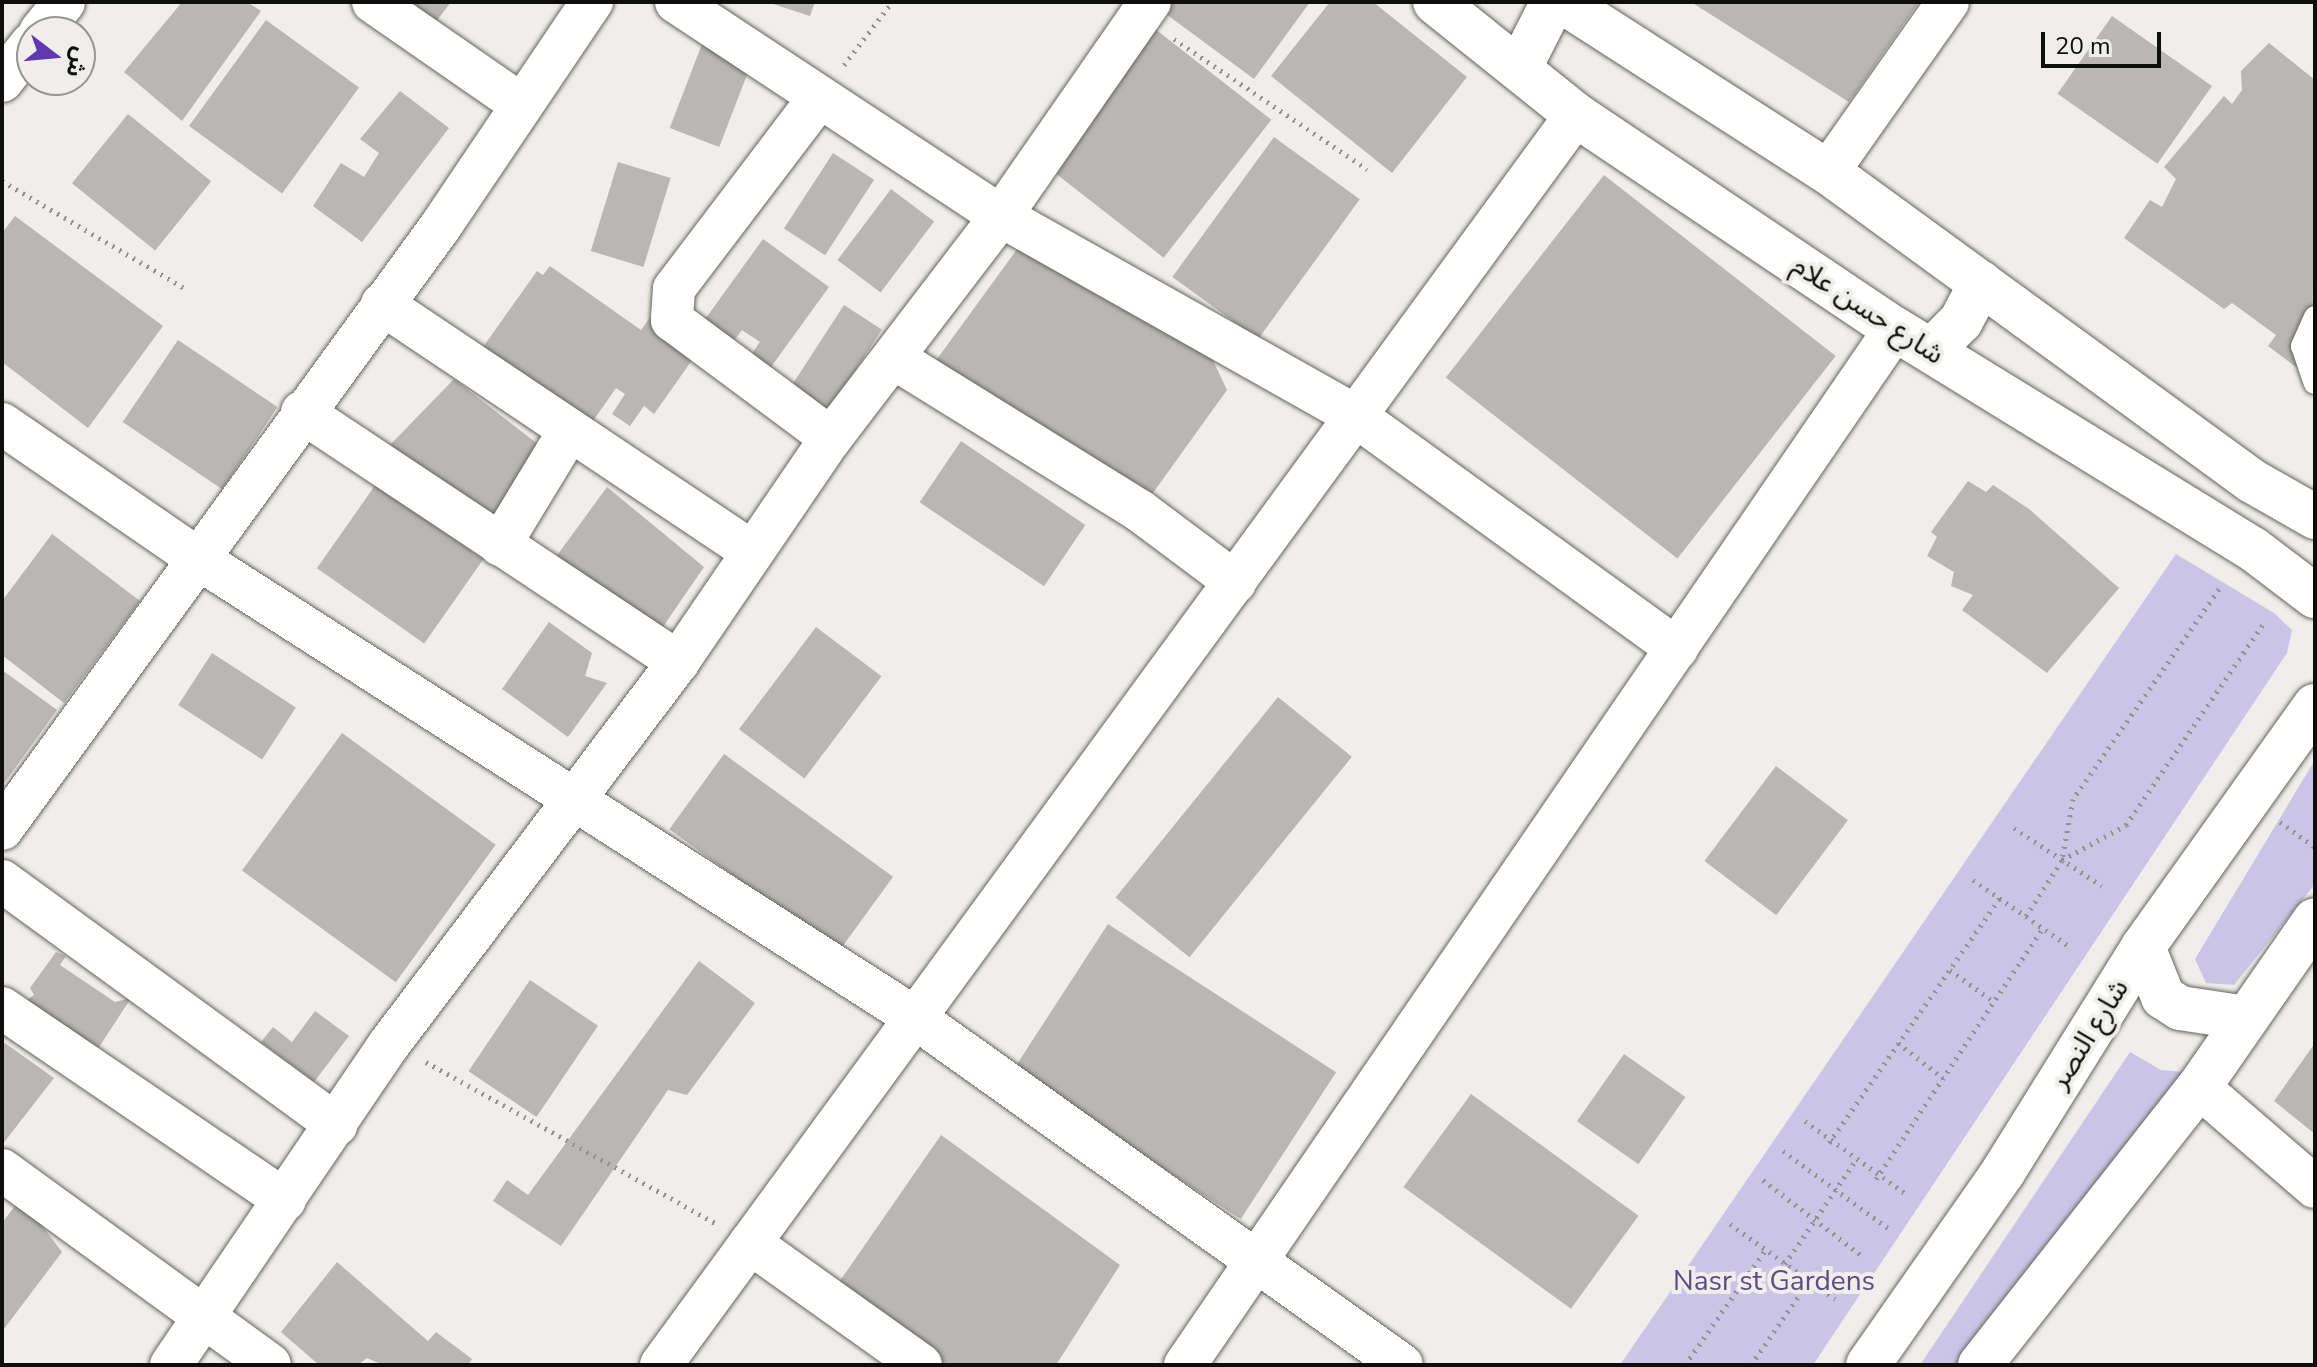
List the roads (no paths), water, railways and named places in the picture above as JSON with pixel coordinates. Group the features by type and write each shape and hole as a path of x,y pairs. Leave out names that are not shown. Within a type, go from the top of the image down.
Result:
{"street":[{"path":"373,2 522,105"},
{"path":"2,829 194,556 382,304 592,2"},
{"path":"676,2 818,99 1001,216 1357,417 1677,649"},
{"name":"شارع حسن علام","path":"1435,2 1520,67 1576,115 1913,340 2253,549 2315,596"},
{"path":"1520,67 1553,2"},
{"path":"1563,2 1828,172 2252,481 2315,517"},
{"path":"1828,172 1948,2"},
{"path":"171,1365 390,1043 678,662 831,438 895,359 1001,216 1137,7"},
{"path":"2,81 16,63"},
{"path":"818,99 674,289 672,320 831,438"},
{"path":"661,1365 1576,115"},
{"path":"1185,1365 1677,649 1913,340 1961,321 1981,283"},
{"path":"382,304 752,552"},
{"path":"895,359 1140,511 1235,582"},
{"path":"302,412 678,662"},
{"path":"2,424 194,556 914,1017 1402,1365"},
{"path":"500,545 569,431"},
{"name":"شارع النصر","path":"1868,1365 2003,1172 2143,947 2315,706"},
{"path":"2,881 336,1125"},
{"path":"1980,1365 2199,1087 2315,920"},
{"path":"2143,947 2163,997 2192,1014 2246,1018"},
{"path":"2,1008 285,1200"},
{"path":"2199,1087 2315,1187"},
{"path":"2,1170 270,1365"},
{"path":"750,1243 921,1365"}],"lane":[{"path":"2315,317 2302,346 2315,383"}],"park label":[{"name":"Nasr st Gardens","path":"1774,1281"}]}
